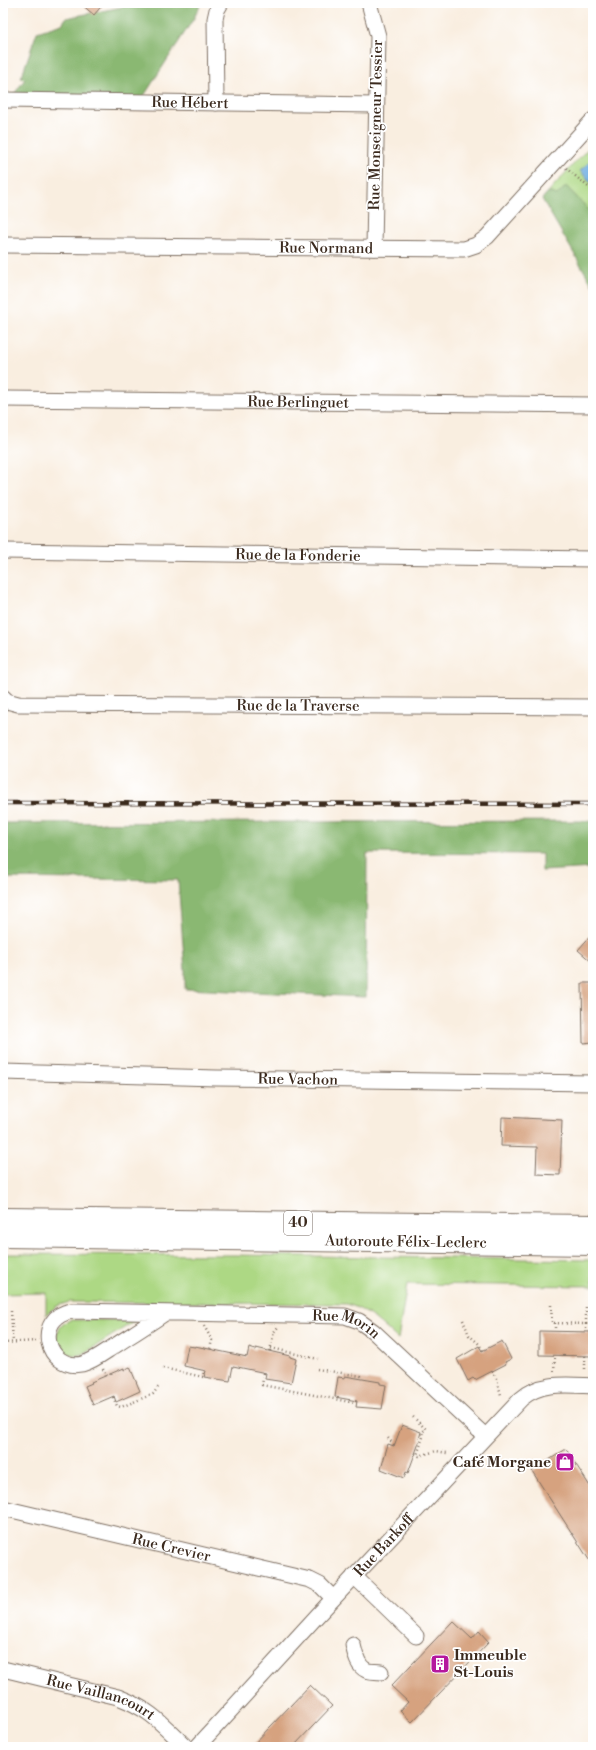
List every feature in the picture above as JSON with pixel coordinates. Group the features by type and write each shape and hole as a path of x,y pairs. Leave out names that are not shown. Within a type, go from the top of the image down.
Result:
{"highway":[{"name":"Autoroute Félix-Leclerc","path":"3,1219 593,1226"},
{"name":"Autoroute Félix-Leclerc","path":"3,1236 593,1244"}],"street":[{"path":"216,103 215,19 217,10 221,3"},
{"name":"Rue Monseigneur Tessier","path":"369,3 378,36 374,248"},
{"name":"Rue Hébert","path":"3,100 376,105"},
{"name":"Rue Normand","path":"3,245 464,249 476,245 501,222 593,120"},
{"name":"Rue Berlinguet","path":"3,399 593,405"},
{"name":"Rue de la Fonderie","path":"3,551 593,558"},
{"name":"Rue de la Traverse","path":"4,698 18,704 593,707"},
{"name":"Rue Vachon","path":"3,1072 216,1078 593,1083"},
{"name":"Rue Morin","path":"166,1313 85,1363 71,1365 63,1362 55,1356 49,1344 48,1336 50,1327 57,1317 64,1313 80,1311 335,1315 354,1319 373,1331 485,1436"},
{"name":"Rue Barkoff","path":"197,1747 333,1598 515,1405 531,1391 538,1388 552,1386 593,1386"},
{"name":"Rue Crevier","path":"3,1508 310,1580 320,1586 333,1598"},
{"path":"354,1576 416,1636"},
{"path":"353,1645 358,1661 363,1668 367,1671 381,1672"},
{"name":"Rue Vaillancourt","path":"3,1669 118,1697 134,1703 149,1712 186,1747"}],"path":[{"path":"574,176 593,191"},
{"path":"551,1305 552,1323 586,1324"},
{"path":"586,1306 586,1332"},
{"path":"11,1312 12,1342"},
{"path":"463,1320 469,1334 479,1344 483,1351"},
{"path":"555,1323 555,1331"},
{"path":"203,1324 212,1340 210,1349"},
{"path":"280,1324 274,1332 270,1350 318,1359"},
{"path":"3,1343 40,1341"},
{"path":"554,1371 555,1356"},
{"path":"585,1356 585,1372"},
{"path":"163,1368 203,1377 204,1370"},
{"path":"316,1369 361,1376 361,1379"},
{"path":"492,1371 497,1380 501,1396"},
{"path":"264,1373 262,1386 335,1400 355,1403 356,1401"},
{"path":"113,1397 117,1406 121,1407 153,1394 159,1386"},
{"path":"413,1416 426,1429 422,1432 423,1437 416,1454 436,1450 446,1454"},
{"path":"388,1438 394,1445"}],"green space":[{"path":"130,3 201,3 194,18 140,102 12,97 25,79 21,78 37,32 62,24 66,18 127,6"},
{"path":"593,143 593,158 580,171 593,185 593,214 566,187 557,196 548,192"},
{"path":"566,186 593,214 593,286 542,199 548,192 557,195"},
{"path":"593,821 593,868 542,871 542,854 367,853 366,997 185,989 178,880 3,878 3,823"},
{"path":"3,1254 234,1255 593,1260 593,1286 407,1284 398,1339 368,1314 347,1304 69,1302 57,1306 46,1315 46,1293 3,1294"},
{"path":"70,1320 135,1321 83,1354 74,1355 61,1349 58,1344 57,1337 58,1331 62,1325"}],"water":[{"path":"593,158 593,184 580,171"}],"building":[{"path":"80,3 104,3 94,15"},
{"path":"593,933 593,963 578,950"},
{"path":"582,983 593,983 593,1042 583,1043"},
{"path":"502,1117 562,1120 560,1175 536,1174 537,1147 501,1146"},
{"path":"539,1331 593,1332 593,1356 539,1355"},
{"path":"502,1341 511,1359 505,1362 506,1364 475,1380 473,1378 468,1381 457,1359 479,1346 482,1351"},
{"path":"188,1346 195,1346 247,1357 249,1348 256,1350 256,1348 290,1356 296,1359 291,1383 265,1379 266,1373 233,1366 230,1381 204,1377 206,1371 184,1366"},
{"path":"130,1367 140,1391 116,1402 114,1396 93,1405 85,1386 124,1368 124,1370"},
{"path":"345,1376 380,1382 380,1384 386,1385 382,1409 356,1407 357,1401 335,1397 338,1377 345,1378"},
{"path":"402,1425 421,1432 420,1440 408,1473 406,1472 404,1478 381,1469 388,1444 394,1446"},
{"path":"566,1449 593,1491 593,1566 532,1471"},
{"name":"Immeuble St-Louis","path":"453,1621 472,1639 479,1631 489,1642 412,1722 400,1711 408,1702 391,1686"},
{"path":"310,1685 332,1706 293,1747 251,1747"}],"railway":[{"path":"3,803 593,804"}],"place":[{"name":"Café Morgane","path":"565,1462"},
{"name":"Immeuble St-Louis","path":"440,1664"}]}
